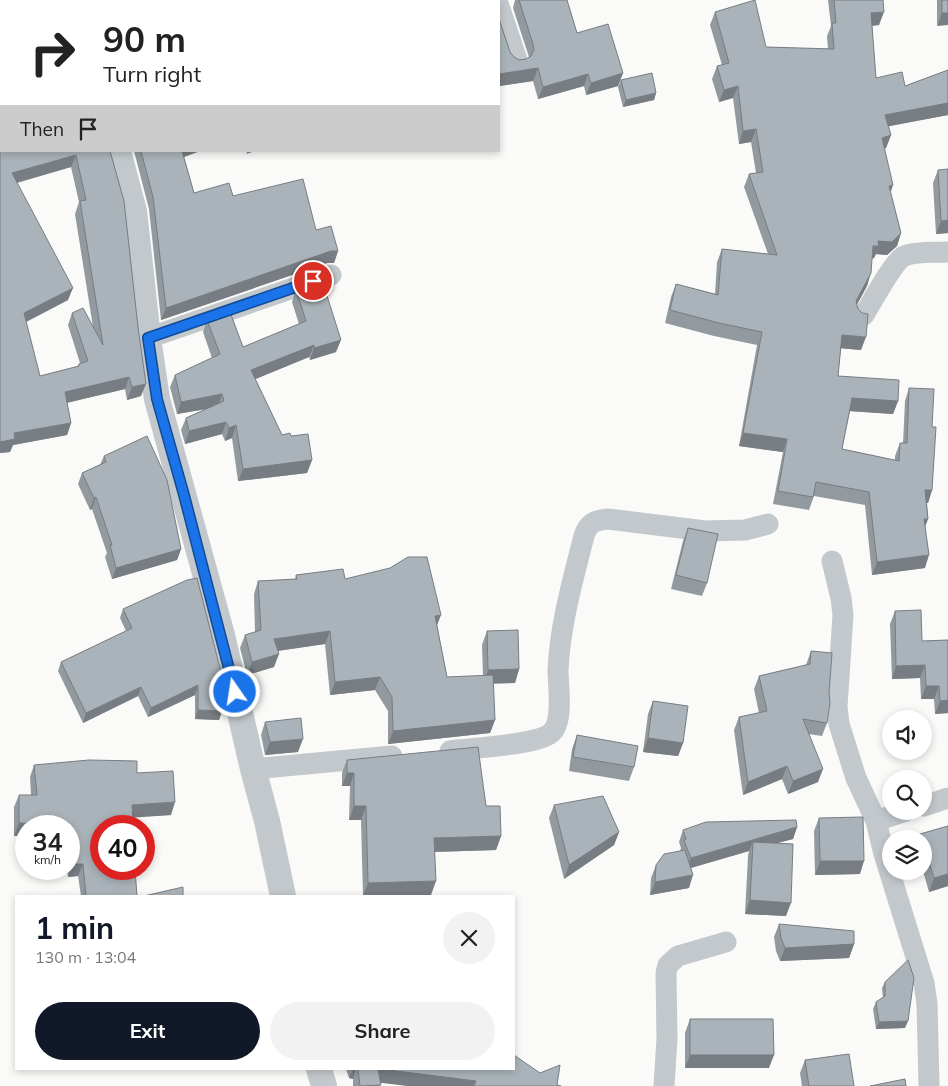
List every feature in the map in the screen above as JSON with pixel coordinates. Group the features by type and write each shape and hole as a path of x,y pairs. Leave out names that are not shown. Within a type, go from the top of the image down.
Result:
{"street":[{"path":"500,9 516,60"},
{"path":"118,152 134,211 148,338 157,399 222,635 283,895"},
{"path":"864,315 892,269 902,258 910,255 948,252"},
{"path":"148,338 331,275"},
{"path":"253,769 418,754 544,737 553,732 558,718 559,657 584,536 590,524 594,521 608,519 705,531 745,530 768,524"},
{"path":"832,561 843,615 837,707 839,724 856,778 876,821 884,854 924,983 927,1004 928,1086"},
{"path":"932,803 948,798"},
{"path":"876,821 882,819"},
{"path":"664,1086 668,1039 666,973 668,965 678,956 726,942"},
{"path":"319,1070 324,1086"}],"building":[{"path":"519,0 567,0 577,33 608,24 623,73 591,83 588,74 543,87 538,68 500,74 500,22 510,52 514,57 519,60 531,56 534,50"},
{"path":"755,0 766,47 834,49 832,23 836,23 834,0 883,0 884,12 871,13 876,78 902,72 905,86 948,70 948,103 885,115 891,135 882,138 893,185 889,186 901,233 892,242 878,241 879,246 873,246 871,273 856,301 858,309 862,313 868,314 866,337 842,335 838,376 899,380 898,401 852,398 842,449 899,461 900,443 907,443 909,388 934,389 932,427 936,427 932,490 925,490 928,519 924,519 929,555 877,562 869,492 816,482 813,497 778,491 787,439 743,433 762,332 670,310 676,284 718,295 722,249 777,255 749,174 763,172 756,129 743,131 738,86 724,90 717,66 729,63 715,12"},
{"path":"942,0 948,0 948,13 942,13"},
{"path":"652,73 656,93 626,100 621,80"},
{"path":"0,152 110,152 124,201 146,384 132,387 129,377 65,392 71,423 14,433 15,439 0,442","holes":["76,155 86,200 80,201 103,345 83,308 72,313 88,361 79,364 79,366 40,376 24,313 73,288 12,173"]},
{"path":"141,152 182,152 194,193 229,183 233,196 303,179 316,230 331,226 338,251 331,251 166,308 153,197"},
{"path":"948,169 948,220 941,221 938,170"},
{"path":"322,280 341,340 314,348 314,345 251,370 282,435 290,433 291,436 308,434 312,460 243,469 236,425 229,428 226,422 189,431 186,418 224,401 222,394 181,402 175,375 220,354 207,320 230,312 243,347 306,321 296,289"},
{"path":"147,436 167,480 181,549 116,568 110,545 112,545 96,497 94,498 82,473 106,462 104,456"},
{"path":"688,528 718,534 707,583 676,575"},
{"path":"408,557 427,557 441,615 435,616 447,677 493,675 495,720 393,731 392,697 380,677 335,682 330,631 274,639 279,654 252,662 245,635 261,630 258,581 297,579 296,575 343,569 345,579 390,568"},
{"path":"197,578 223,680 222,711 198,710 198,685 151,708 141,687 86,713 61,662 132,628 123,609 187,580"},
{"path":"921,610 922,641 948,640 948,700 940,701 939,686 926,686 925,665 896,666 895,611"},
{"path":"518,630 519,669 488,670 487,631"},
{"path":"811,651 832,653 830,703 827,723 803,719 823,769 793,781 787,766 748,782 739,717 767,711 759,676 810,664"},
{"path":"653,701 688,706 683,743 648,738"},
{"path":"301,718 303,739 270,742 265,722"},
{"path":"577,735 638,746 634,767 573,757"},
{"path":"478,747 486,806 500,806 501,836 434,838 436,881 368,883 366,806 354,806 354,773 347,773 347,760"},
{"path":"89,760 137,761 137,773 173,771 175,802 132,805 133,815 90,815 90,880 136,880 137,895 86,895 83,864 80,864 80,815 19,815 19,795 37,795 34,765"},
{"path":"603,796 619,832 569,865 554,805"},
{"path":"863,817 864,861 820,861 819,818"},
{"path":"796,820 797,827 691,858 684,841 686,839 683,830 706,822"},
{"path":"948,826 948,874 934,878 932,872 932,831"},
{"path":"753,842 793,844 791,903 750,900"},
{"path":"685,850 693,875 655,882 656,865 664,854"},
{"path":"183,887 183,895 148,895"},
{"path":"779,924 854,931 854,944 785,948"},
{"path":"908,960 914,978 908,1021 879,1022 876,1002 885,996 885,982"},
{"path":"690,1019 773,1019 774,1055 690,1055"},
{"path":"849,1054 854,1086 809,1086 805,1060"},
{"path":"515,1056 540,1073 560,1065 557,1085 561,1086 474,1086 476,1081 389,1070 515,1070"},
{"path":"358,1070 378,1070 381,1085 360,1086"},
{"path":"905,1079 906,1086 870,1086"}],"route":[{"path":"235,692 222,635 157,399 148,338 313,281"}]}
